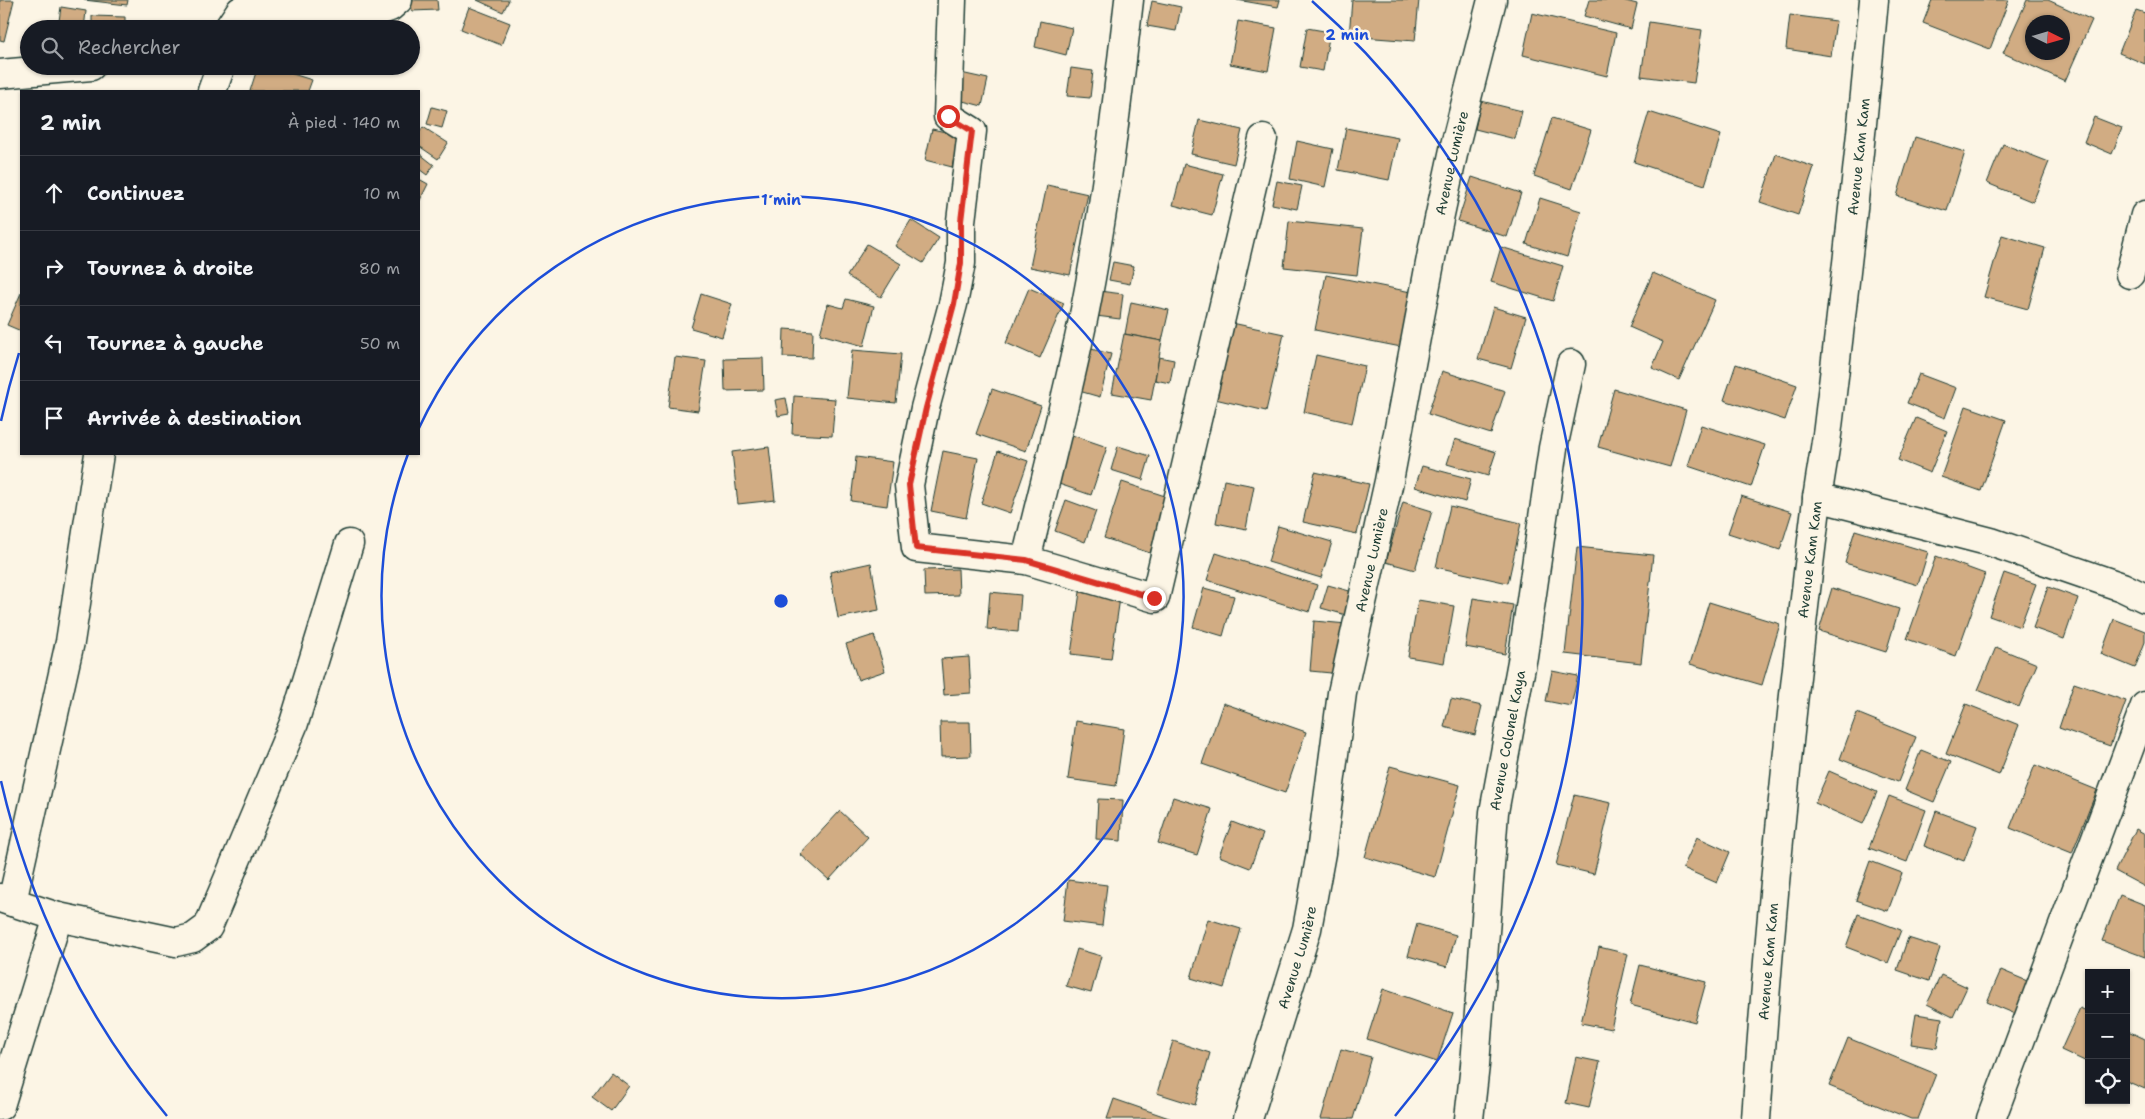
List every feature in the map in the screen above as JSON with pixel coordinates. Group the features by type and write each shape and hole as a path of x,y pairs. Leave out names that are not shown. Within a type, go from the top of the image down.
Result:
{"street":[{"path":"234,20 240,11 254,5 376,12 390,7 398,0"},
{"path":"952,0 948,116 972,131 961,221 961,263 954,304 926,408 909,485 916,548 1026,560 1154,598 1262,139"},
{"path":"1026,560 1068,392 1085,309 1112,146 1129,0"},
{"name":"Avenue Lumière","path":"1248,1119 1307,929 1321,853 1342,694 1389,480 1434,242 1455,145 1492,0"},
{"name":"Avenue Kam Kam","path":"1756,1119 1765,979 1817,497 1829,422 1864,111 1874,0"},
{"path":"0,74 20,72"},
{"path":"212,90 218,75"},
{"path":"2130,274 2145,215"},
{"name":"Avenue Colonel Kaya","path":"1469,1119 1475,1065 1494,812 1523,656 1553,448 1571,364"},
{"path":"99,455 70,642 6,900 58,917 176,942 193,938 208,927 294,723 349,544"},
{"path":"1817,497 1992,542 2122,587 2145,598"},
{"path":"1991,1119 2145,706"},
{"path":"0,1106 58,917"}],"building":[{"path":"0,0 14,0 4,41 0,40"},
{"path":"84,0 128,0 127,5"},
{"path":"411,0 437,0 438,10 412,11"},
{"path":"477,0 509,0 503,12"},
{"path":"1237,0 1280,0 1278,7"},
{"path":"1352,0 1419,0 1415,41 1349,36"},
{"path":"1589,0 1622,0 1637,4 1631,29 1584,16"},
{"path":"1932,0 2009,0 1990,49 1923,23"},
{"path":"2027,0 2048,0 2092,20 2065,81 2003,53"},
{"path":"1152,1 1181,7 1176,31 1147,26"},
{"path":"61,7 86,11 85,20 59,20"},
{"path":"469,7 510,23 501,45 461,29"},
{"path":"2136,10 2145,13 2145,64 2119,53"},
{"path":"1532,13 1616,33 1607,76 1523,55"},
{"path":"1790,15 1836,21 1831,56 1786,49"},
{"path":"92,16 125,17 125,20 92,20"},
{"path":"1040,21 1072,28 1066,55 1035,47"},
{"path":"1238,21 1276,28 1268,71 1230,64"},
{"path":"1649,22 1702,30 1694,83 1641,76"},
{"path":"1307,28 1330,32 1323,71 1300,67"},
{"path":"1071,68 1093,71 1090,98 1067,96"},
{"path":"961,73 988,79 982,106 955,99"},
{"path":"255,75 296,75 312,80 308,90 250,90"},
{"path":"1481,101 1522,111 1515,139 1475,129"},
{"path":"432,107 447,111 442,128 427,124"},
{"path":"1649,112 1721,135 1705,185 1634,162"},
{"path":"2094,117 2122,128 2112,154 2084,142"},
{"path":"1552,118 1591,130 1572,189 1534,176"},
{"path":"1199,120 1242,130 1234,164 1191,154"},
{"path":"423,127 448,143 438,159 420,147 420,132"},
{"path":"1346,128 1398,138 1389,180 1338,170"},
{"path":"932,129 959,135 952,167 925,160"},
{"path":"1915,137 1965,152 1947,211 1897,196"},
{"path":"1297,141 1333,149 1325,187 1290,179"},
{"path":"2003,144 2049,162 2033,202 1987,183"},
{"path":"420,154 434,165 427,175 420,170"},
{"path":"1776,154 1814,167 1798,215 1760,202"},
{"path":"1184,164 1223,174 1212,215 1173,205"},
{"path":"1472,177 1521,193 1507,237 1458,221"},
{"path":"420,180 428,184 420,200"},
{"path":"1277,181 1302,186 1297,209 1272,204"},
{"path":"1047,185 1088,194 1070,275 1030,267"},
{"path":"1540,198 1581,211 1567,257 1526,244"},
{"path":"911,220 939,238 923,263 895,246"},
{"path":"1289,221 1363,229 1357,275 1284,267"},
{"path":"2002,235 2045,248 2028,309 1984,297"},
{"path":"867,244 901,264 881,297 847,276"},
{"path":"1501,247 1563,266 1553,301 1491,282"},
{"path":"1113,262 1134,266 1130,284 1109,280"},
{"path":"1653,273 1715,300 1679,380 1652,368 1663,342 1629,327"},
{"path":"1326,275 1411,292 1401,347 1315,330"},
{"path":"1029,288 1064,303 1040,358 1006,343"},
{"path":"1099,291 1123,294 1120,319 1096,316"},
{"path":"701,294 732,304 722,337 691,328"},
{"path":"20,295 20,331 7,325"},
{"path":"846,299 874,306 864,346 820,334 828,304 843,308"},
{"path":"1131,302 1169,310 1162,341 1125,334"},
{"path":"1493,307 1526,317 1511,368 1478,359"},
{"path":"1232,323 1284,334 1266,411 1215,399"},
{"path":"784,329 813,331 812,358 783,357"},
{"path":"1124,334 1162,341 1151,400 1112,393"},
{"path":"1087,348 1111,354 1100,397 1072,389"},
{"path":"852,350 901,354 896,403 847,398"},
{"path":"1316,355 1365,366 1352,423 1304,412"},
{"path":"675,357 706,361 698,411 668,407"},
{"path":"1159,357 1174,360 1170,383 1155,380"},
{"path":"763,358 764,390 725,391 724,359"},
{"path":"1736,364 1797,385 1785,420 1724,400"},
{"path":"1442,371 1505,391 1491,434 1428,414"},
{"path":"1919,374 1956,388 1945,418 1907,403"},
{"path":"992,389 1041,406 1026,451 976,434"},
{"path":"1614,389 1686,410 1670,467 1598,447"},
{"path":"794,396 835,399 832,436 792,434"},
{"path":"786,398 789,414 778,416 775,400"},
{"path":"1966,406 2006,420 1981,491 1941,477"},
{"path":"1916,418 1947,431 1930,473 1898,460"},
{"path":"1701,425 1765,445 1751,487 1688,466"},
{"path":"1072,435 1107,447 1091,495 1056,483"},
{"path":"1455,439 1496,452 1488,476 1447,464"},
{"path":"1118,446 1150,456 1143,480 1111,470"},
{"path":"769,447 775,500 738,504 732,452"},
{"path":"943,451 978,458 966,518 931,511"},
{"path":"998,451 1028,461 1010,513 981,503"},
{"path":"856,457 893,462 887,506 851,501"},
{"path":"1422,466 1471,479 1465,502 1415,487"},
{"path":"1315,472 1369,484 1357,534 1303,522"},
{"path":"1224,480 1254,486 1246,529 1216,523"},
{"path":"1122,482 1168,497 1150,553 1104,538"},
{"path":"1741,496 1792,512 1780,550 1728,533"},
{"path":"1066,500 1096,511 1085,542 1055,531"},
{"path":"1403,502 1432,511 1415,570 1386,562"},
{"path":"1450,506 1521,523 1508,583 1436,567"},
{"path":"1278,526 1332,542 1321,578 1268,562"},
{"path":"1855,530 1928,552 1918,585 1845,563"},
{"path":"1577,547 1653,555 1641,663 1565,654"},
{"path":"1216,553 1317,585 1309,612 1207,580"},
{"path":"1936,556 1985,574 1956,656 1907,639"},
{"path":"871,563 879,610 838,618 830,572"},
{"path":"958,569 959,595 925,596 924,570"},
{"path":"2004,573 2036,584 2020,627 1989,616"},
{"path":"1328,585 1353,592 1346,615 1321,608"},
{"path":"2048,587 2078,598 2064,639 2033,628"},
{"path":"1204,588 1234,596 1223,636 1193,627"},
{"path":"1832,588 1899,609 1886,652 1819,631"},
{"path":"990,592 1021,595 1018,632 987,629"},
{"path":"1080,592 1120,598 1111,659 1071,654"},
{"path":"1473,598 1513,605 1505,654 1465,647"},
{"path":"1418,600 1454,606 1444,663 1408,657"},
{"path":"1709,602 1780,624 1762,685 1690,664"},
{"path":"2114,619 2145,631 2145,642 2135,668 2101,654"},
{"path":"1314,621 1347,624 1342,674 1310,671"},
{"path":"874,635 885,671 858,680 846,644"},
{"path":"1996,647 2037,664 2019,707 1978,690"},
{"path":"969,657 971,693 944,695 941,659"},
{"path":"1552,671 1578,676 1571,706 1546,701"},
{"path":"2074,683 2126,701 2110,746 2059,728"},
{"path":"1451,699 1482,706 1475,735 1444,727"},
{"path":"1223,703 1306,732 1285,793 1202,764"},
{"path":"1966,704 2019,725 1999,775 1946,754"},
{"path":"1857,713 1916,737 1898,782 1840,759"},
{"path":"1076,721 1124,729 1116,786 1068,779"},
{"path":"940,722 970,722 971,756 941,757"},
{"path":"1921,750 1951,762 1934,802 1905,790"},
{"path":"2035,765 2097,790 2072,853 2010,828"},
{"path":"1390,766 1460,785 1435,877 1365,857"},
{"path":"1829,771 1877,792 1863,824 1815,803"},
{"path":"1574,795 1611,803 1594,874 1556,865"},
{"path":"1889,796 1926,810 1907,862 1869,848"},
{"path":"1173,797 1212,809 1197,855 1158,843"},
{"path":"1098,799 1123,800 1121,841 1096,839"},
{"path":"840,811 868,837 829,880 800,854"},
{"path":"1936,811 1977,826 1964,861 1924,846"},
{"path":"1232,822 1263,834 1250,868 1219,856"},
{"path":"2136,829 2145,834 2145,887 2115,871"},
{"path":"1697,837 1730,852 1717,883 1683,868"},
{"path":"1870,861 1902,873 1888,911 1856,900"},
{"path":"1068,880 1107,885 1102,926 1063,921"},
{"path":"2120,895 2145,905 2145,957 2102,941"},
{"path":"1858,914 1901,930 1888,963 1846,947"},
{"path":"1208,919 1241,929 1224,988 1191,978"},
{"path":"1417,924 1456,935 1447,967 1408,956"},
{"path":"1908,938 1940,948 1929,981 1897,970"},
{"path":"1599,947 1628,954 1611,1029 1581,1023"},
{"path":"1077,949 1101,956 1091,993 1066,986"},
{"path":"1640,965 1706,982 1695,1022 1630,1005"},
{"path":"2001,970 2032,983 2018,1015 1987,1002"},
{"path":"1941,975 1967,987 1953,1017 1927,1004"},
{"path":"1383,989 1453,1013 1437,1062 1367,1039"},
{"path":"2080,1008 2085,1010 2085,1061 2061,1050"},
{"path":"1916,1014 1942,1018 1937,1048 1911,1044"},
{"path":"2130,1032 2145,1039 2145,1089 2130,1083"},
{"path":"1848,1038 1936,1074 1918,1119 1911,1119 1829,1086"},
{"path":"1173,1041 1210,1053 1195,1105 1157,1093"},
{"path":"1341,1049 1371,1057 1353,1119 1321,1119"},
{"path":"1576,1057 1600,1062 1589,1108 1566,1103"},
{"path":"611,1072 629,1086 611,1111 592,1097"},
{"path":"1114,1099 1172,1119 1107,1119"}],"route":[{"path":"948,116 972,131 961,221 961,263 954,304 926,408 909,485 916,548 1026,560 1154,598"}]}
